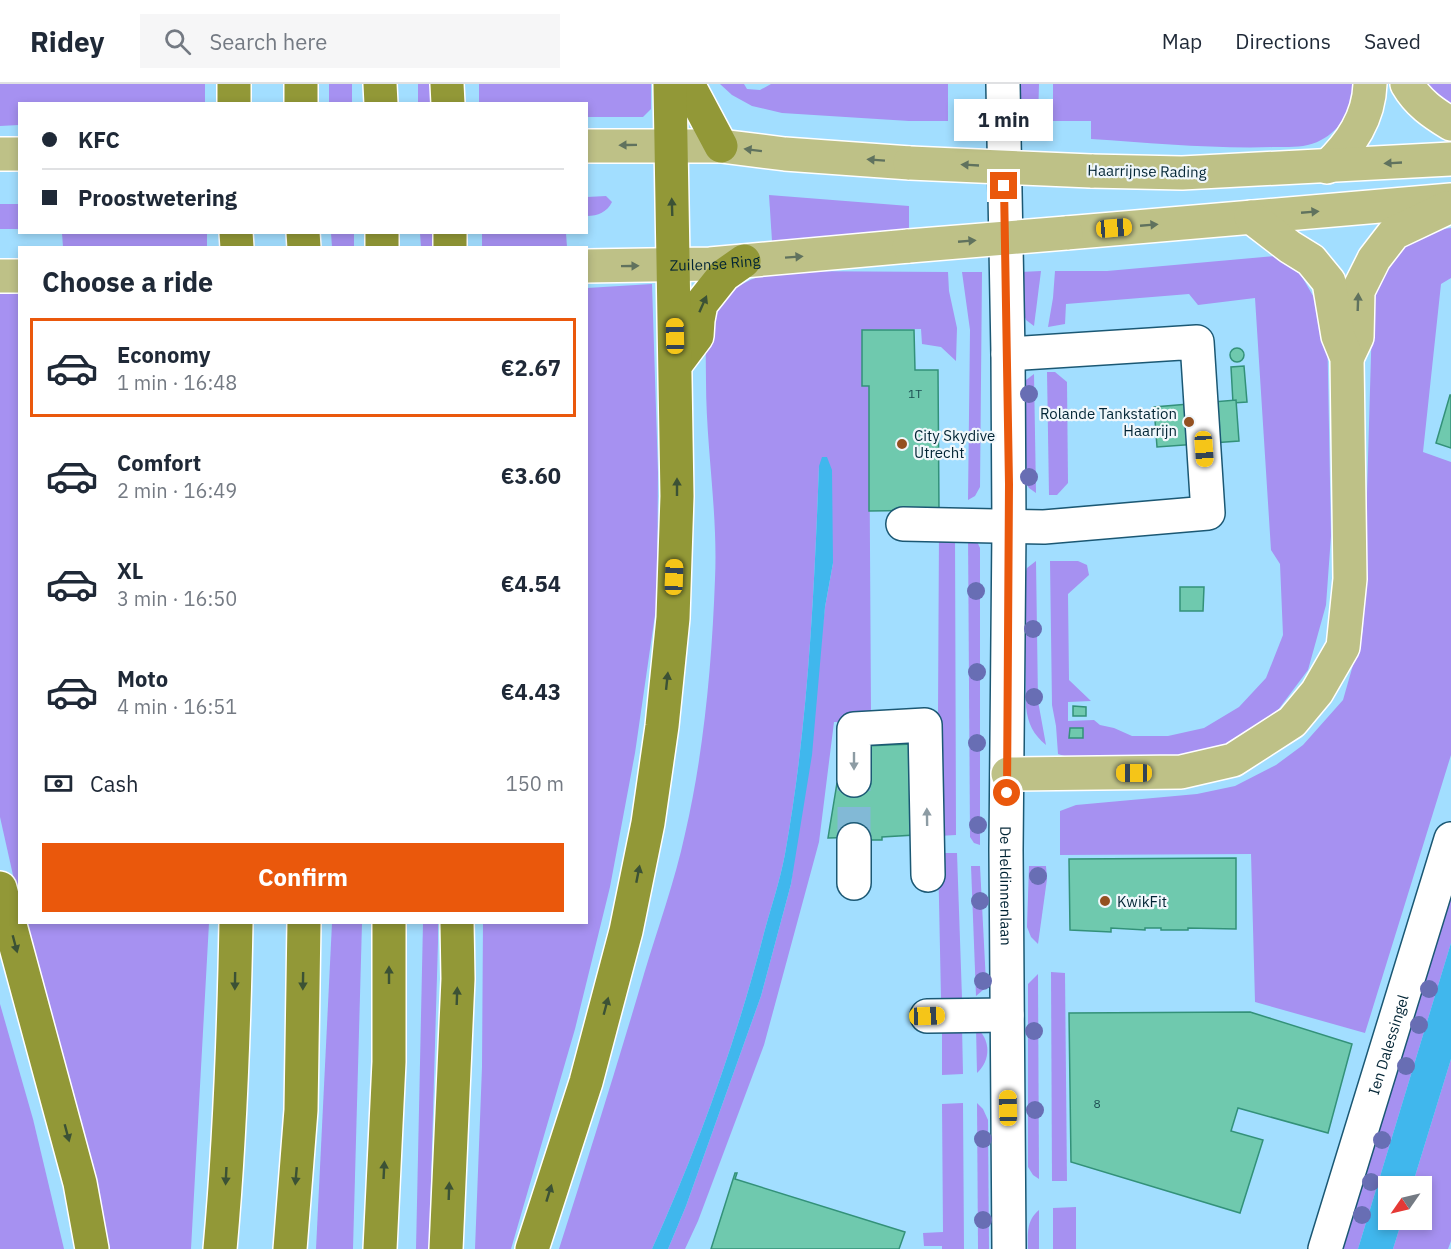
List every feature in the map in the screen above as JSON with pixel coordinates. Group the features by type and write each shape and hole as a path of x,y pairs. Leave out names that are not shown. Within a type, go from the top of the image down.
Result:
{"highway":[{"path":"234,84 234,102"},
{"path":"301,84 301,102"},
{"path":"380,84 381,102"},
{"path":"447,84 448,102"},
{"path":"532,1249 588,1072 626,931 648,823 662,726 673,618 677,496 670,84"},
{"path":"688,84 721,146"},
{"path":"676,363 697,336 701,304 724,275 744,261"},
{"path":"0,888 80,1183 92,1249"},
{"path":"220,1249 234,1042 236,924"},
{"path":"290,1249 301,1110 304,924"},
{"path":"380,1249 389,1062 389,924"},
{"path":"446,1249 458,979 457,924"}],"main road":[{"path":"1328,167 1346,148 1360,124 1370,102 1370,84"},
{"path":"1407,84 1418,100 1431,112 1451,124"},
{"path":"588,146 721,146"},
{"name":"Haarrijnse Rading","path":"721,146 785,154 910,163 1182,173 1451,159"},
{"path":"0,154 18,154"},
{"path":"1251,217 1451,200"},
{"path":"1347,358 1357,337 1358,291 1374,260 1394,233 1451,207"},
{"path":"1008,774 1180,772 1233,760 1292,723 1317,692 1343,647 1350,579 1347,358 1338,336 1329,282 1311,261 1290,248 1251,217"},
{"name":"Zuilense Ring","path":"588,266 744,261 1251,217"},
{"path":"0,276 18,276"}],"street":[{"name":"De Heldinnenlaan","path":"1003,84 1009,528 1006,850 1009,1249"},
{"path":"903,524 1044,527 1208,513 1197,342 1008,354"},
{"path":"854,780 854,729 925,725 928,875"},
{"name":"Ien Dalessingel","path":"1325,1249 1451,839"},
{"path":"854,840 854,883"},
{"path":"927,1016 1008,1015"}],"shaded area":[{"path":"0,84 205,84 205,102 18,102 18,125 0,126"},
{"path":"329,84 352,84 352,102 329,102"},
{"path":"418,84 430,84 430,102 418,102"},
{"path":"479,84 651,84 651,109 643,117 588,117 588,102 479,102"},
{"path":"720,84 744,84 747,89 760,90 771,84 948,84 948,121 909,121 782,113 752,106 732,95"},
{"path":"1020,84 1039,84 1038,121 1021,122"},
{"path":"1053,84 1354,84 1352,101 1345,117 1335,130 1316,143 1292,147 1229,147 1091,139 1091,121 1053,121"},
{"path":"1418,84 1451,84 1451,115"},
{"path":"769,195 909,206 909,234 772,241"},
{"path":"606,196 612,202 605,211 588,216 588,197"},
{"path":"0,204 18,204 18,229 0,229"},
{"path":"1451,228 1451,278 1441,284 1423,452 1451,462 1451,755 1365,1033 1255,1002 1251,854 1060,855 1060,811 1076,805 1197,794 1235,786 1276,765 1303,745 1343,700 1363,630 1374,284 1393,255 1426,231"},
{"path":"62,234 207,234 207,246 63,246"},
{"path":"331,234 354,234 354,246 332,246"},
{"path":"420,234 432,234 432,246 421,246"},
{"path":"482,234 566,234 567,246 482,246"},
{"path":"1275,256 1301,275 1327,320 1331,536 1326,605 1308,670 1272,718 1233,743 1194,755 1077,760 1058,754 1052,705 1050,561 1078,561 1087,565 1089,575 1068,594 1069,680 1091,701 1068,702 1068,721 1094,720 1100,725 1132,736 1168,736 1204,728 1239,707 1266,678 1283,635 1280,564 1271,550 1255,298 1198,305 1189,294 1066,304 1065,324 1048,327 1055,271 1107,271"},
{"path":"782,271 948,272 949,291 957,328 956,361 941,347 922,344 921,329 862,330 869,386 871,713 938,712 939,531 955,531 956,835 938,836 936,720 834,722 819,842 764,1045 698,1221 685,1249 668,1249 686,1206 761,996 791,884 825,607 833,563 819,466 809,661 793,806 781,874 741,1014 715,1094 652,1249 559,1249 671,887 692,803 709,675 715,579 715,530 707,406 708,334 717,309 731,292 750,280"},
{"path":"1041,271 1034,326 1026,320 1022,309 1021,272"},
{"path":"962,272 982,272 980,487 975,496 968,500 970,330"},
{"path":"652,284 658,472 657,601 635,753 610,887 575,1029 511,1249 475,1249 482,1067 483,924 588,924 588,288"},
{"path":"0,293 18,293 18,898 0,817"},
{"path":"1047,372 1055,372 1067,382 1068,483 1057,495 1049,495"},
{"path":"1034,374 1036,493 1023,479 1022,389 1026,380"},
{"path":"968,531 975,537 980,548 980,845 974,843 970,837"},
{"path":"1036,561 1038,701 1046,745 1032,728 1026,707 1024,578 1027,568"},
{"path":"938,853 957,853 962,998 941,998"},
{"path":"971,866 980,866 986,983 983,990 976,996"},
{"path":"1029,866 1046,866 1047,879 1038,944 1031,937 1027,927"},
{"path":"1451,896 1451,943 1380,1176 1378,1176 1378,1183 1358,1249 1342,1249"},
{"path":"24,924 209,924 191,1249 110,1249 82,1126"},
{"path":"332,924 362,924 353,1249 316,1249"},
{"path":"423,924 438,924 429,1249 416,1249"},
{"path":"1051,972 1065,973 1067,1181 1052,1181"},
{"path":"1038,974 1039,1179 1028,1167 1028,984"},
{"path":"0,1004 33,1119 64,1249 0,1249"},
{"path":"942,1026 962,1026 963,1074 942,1075"},
{"path":"976,1027 987,1044 985,1062 977,1073"},
{"path":"1451,1059 1451,1241 1448,1249 1393,1249 1399,1230 1432,1230 1432,1176 1415,1176"},
{"path":"963,1103 964,1249 924,1246 923,1233 943,1232 942,1104"},
{"path":"977,1103 988,1120 989,1249 978,1249"},
{"path":"1076,1207 1076,1249 1053,1249 1053,1208"},
{"path":"1039,1210 1039,1249 1028,1249 1030,1223"}],"water":[{"path":"822,457 827,457 832,470 833,563 825,607 812,755 791,884 761,996 686,1206 668,1249 652,1249 715,1094 753,974 783,864 805,709 819,466"},
{"path":"1451,943 1451,1059 1415,1176 1380,1176"},
{"path":"1378,1183 1378,1230 1399,1230 1393,1249 1358,1249"}],"building":[{"path":"862,330 914,330 915,370 938,370 939,510 869,511 869,386 862,386"},
{"path":"1234,348 1240,348 1244,355 1240,362 1234,362 1230,358 1230,352"},
{"path":"1244,366 1247,402 1233,403 1231,367"},
{"path":"1451,395 1451,448 1436,443"},
{"path":"1236,400 1239,441 1157,447 1154,407"},
{"path":"1180,587 1204,587 1203,611 1180,611"},
{"path":"1073,706 1086,707 1086,716 1073,716"},
{"path":"1070,728 1083,728 1083,738 1069,738"},
{"path":"913,744 915,835 882,837 882,840 866,840 866,837 828,838 837,783 865,782 864,746"},
{"path":"1236,858 1236,929 1111,928 1111,932 1070,930 1069,859"},
{"path":"1250,1012 1352,1044 1328,1133 1238,1108 1231,1131 1263,1140 1240,1213 1071,1162 1069,1013"},
{"path":"735,1173 737,1173 735,1179 905,1232 899,1249 711,1249"}],"tunnel":[{"path":"854,780 854,840"}],"place":[{"name":"Rolande Tankstation Haarrijn","path":"1189,422"},
{"name":"City Skydive Utrecht","path":"902,444"},
{"name":"KwikFit","path":"1105,901"}],"route":[{"path":"1004,186 1009,484 1007,793"}]}
